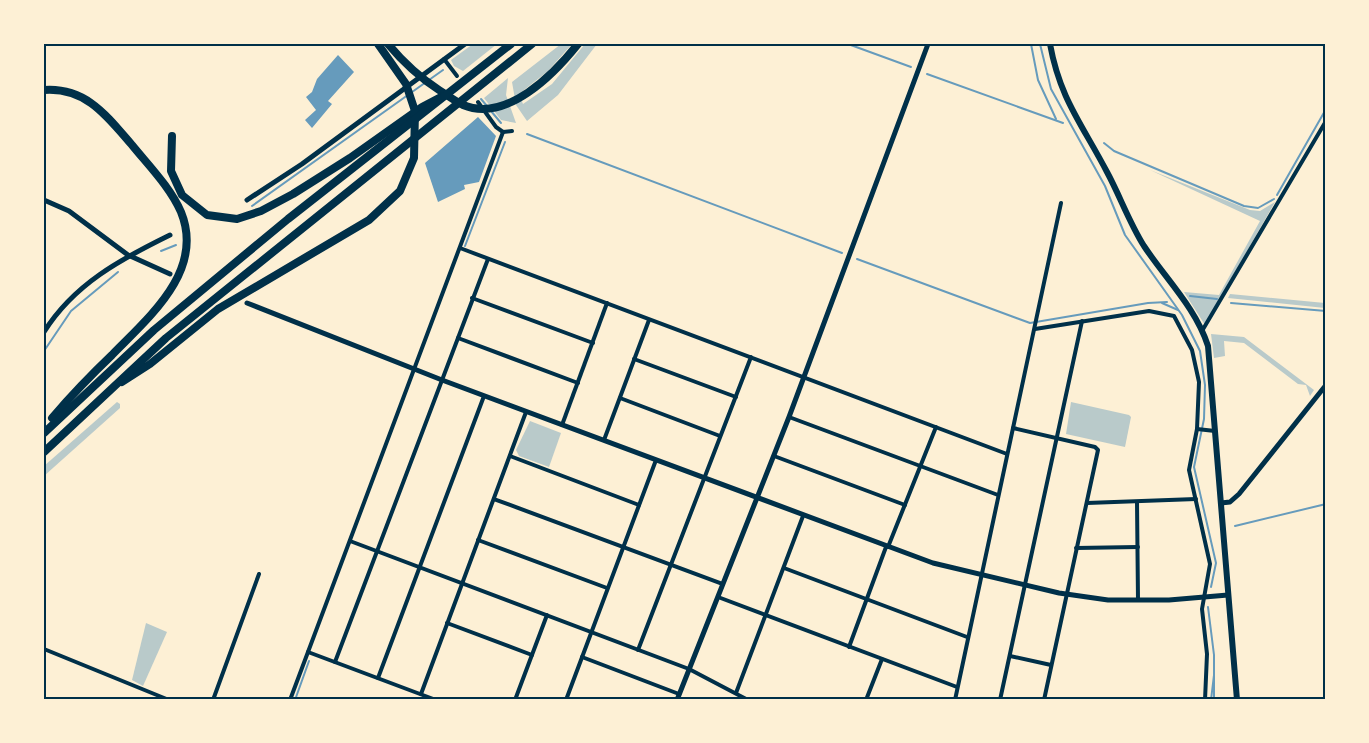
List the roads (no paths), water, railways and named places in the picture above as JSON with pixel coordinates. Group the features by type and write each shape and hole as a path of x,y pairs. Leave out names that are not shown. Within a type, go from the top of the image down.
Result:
{"highway":[{"path":"378,44 422,79 464,105 497,106 522,97 550,76 578,44"},
{"path":"114,386 150,364 218,309 369,220 394,198 411,170 417,125 412,97 388,44"},
{"path":"44,431 115,365 288,219 511,44"},
{"path":"44,452 114,386 215,298 532,44"},
{"path":"44,90 70,92 103,110 171,195 181,213 186,237 180,273 162,303 44,431"},
{"path":"172,136 171,171 182,195 207,215 237,219 279,202 350,158 422,107 455,90"}],"main road":[{"path":"1050,44 1055,73 1064,96 1108,174 1141,240 1203,331 1211,364 1237,699"}],"street":[{"path":"247,200 302,164 465,44"},
{"path":"582,657 678,697 758,499 928,44"},
{"path":"444,59 457,75"},
{"path":"478,102 496,128 503,132 512,131"},
{"path":"1203,331 1326,121"},
{"path":"290,699 503,132"},
{"path":"44,200 69,211 128,255 170,274"},
{"path":"955,699 1061,203"},
{"path":"44,332 83,287 128,255 170,235"},
{"path":"460,248 1007,454"},
{"path":"335,662 488,259"},
{"path":"472,298 592,343"},
{"path":"247,303 442,380 887,548 981,575 1066,594 1138,601 1228,595"},
{"path":"562,425 607,303"},
{"path":"1035,329 1149,311 1174,316 1188,338 1199,382 1200,430 1188,466 1210,568 1203,597 1207,654 1205,699"},
{"path":"604,441 649,320"},
{"path":"1000,699 1082,321"},
{"path":"458,338 578,383"},
{"path":"638,650 751,357"},
{"path":"634,359 736,397"},
{"path":"1221,503 1230,502 1239,494 1326,385"},
{"path":"378,678 484,396"},
{"path":"620,398 720,436"},
{"path":"420,694 526,412"},
{"path":"789,417 998,495"},
{"path":"849,646 936,427"},
{"path":"1012,428 1097,448 1044,699"},
{"path":"1200,430 1215,431"},
{"path":"510,456 639,505"},
{"path":"774,456 905,505"},
{"path":"566,699 656,460"},
{"path":"494,498 723,584"},
{"path":"1087,503 1196,499"},
{"path":"1137,501 1138,601"},
{"path":"736,693 803,516"},
{"path":"478,540 608,588"},
{"path":"350,541 689,669 747,699"},
{"path":"1077,548 1138,547"},
{"path":"784,568 967,637"},
{"path":"213,699 259,574"},
{"path":"718,597 957,687"},
{"path":"514,699 547,615"},
{"path":"447,623 532,655"},
{"path":"44,648 169,699"},
{"path":"308,652 436,699"},
{"path":"1010,656 1051,665"},
{"path":"866,699 882,659"}],"water":[{"path":"338,55 354,72 328,101 332,104 312,128 305,120 316,110 306,97 312,92 317,79"},
{"path":"478,117 496,136 479,182 464,185 465,189 438,202 425,163"}],"waterway":[{"path":"848,44 911,67"},
{"path":"1031,44 1038,80 1056,119"},
{"path":"1040,44 1051,89 1105,186 1125,235 1182,315 1200,351 1205,385 1204,419 1194,467 1216,563 1211,587"},
{"path":"252,206 443,70"},
{"path":"927,74 1063,123"},
{"path":"481,99 487,106"},
{"path":"1277,195 1326,109"},
{"path":"491,111 501,123"},
{"path":"527,134 842,253"},
{"path":"465,246 505,142"},
{"path":"1104,143 1114,151 1244,206 1258,208 1274,199"},
{"path":"161,251 176,245"},
{"path":"857,259 1030,323 1148,303 1167,302"},
{"path":"44,351 71,311 118,272"},
{"path":"1190,296 1217,299"},
{"path":"1162,303 1178,310"},
{"path":"1231,303 1326,311"},
{"path":"1235,526 1326,504"},
{"path":"1208,607 1214,655 1214,700"},
{"path":"295,700 309,661"},
{"path":"1211,700 1214,675"}]}
